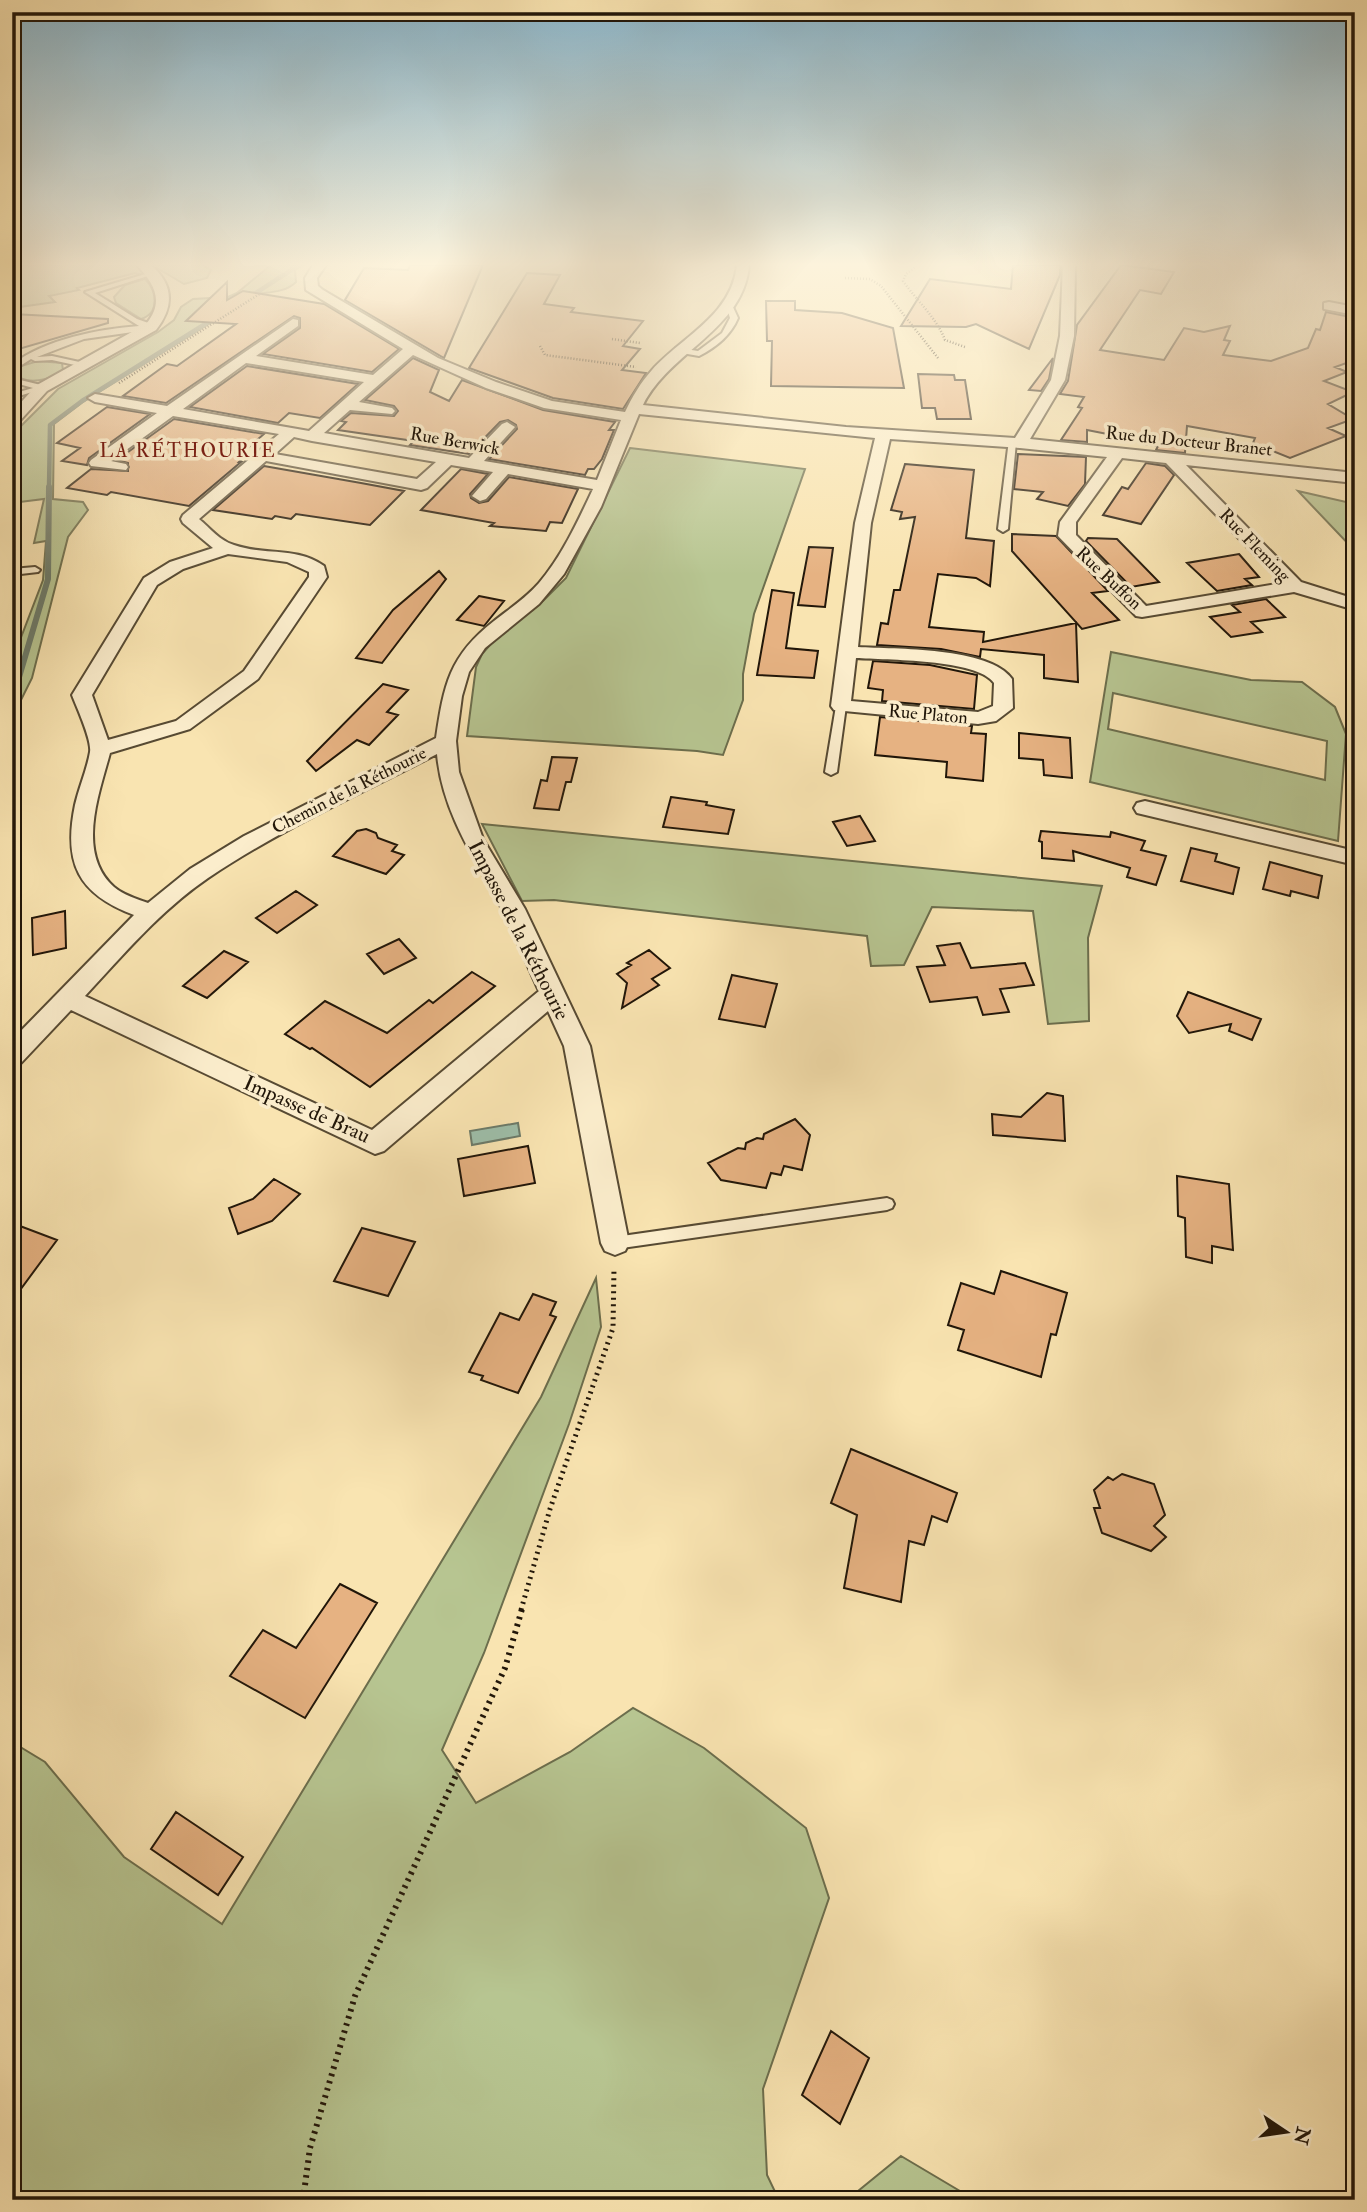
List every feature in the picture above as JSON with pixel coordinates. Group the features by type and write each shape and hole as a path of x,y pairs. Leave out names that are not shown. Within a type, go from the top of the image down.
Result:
{"street":[{"path":"12,421 42,388 76,368"},
{"path":"120,467 97,463 223,368"},
{"path":"323,368 376,380"},
{"path":"312,436 389,368"},
{"name":"Rue du Docteur Branet","path":"457,368 549,405 884,435 1016,442 1355,478"},
{"name":"Chemin de la Réthourie","path":"12,1056 151,913 198,874 251,841 446,741 459,673 490,634 536,596 554,576 603,486 632,413 661,368"},
{"path":"1016,442 1058,380 1060,368"},
{"name":"Rue Berwick","path":"95,398 603,486"},
{"path":"347,405 387,411"},
{"path":"472,464 507,427"},
{"path":"227,549 189,519 292,432"},
{"path":"841,706 863,523 884,435"},
{"name":"Rue Buffon","path":"1118,453 1068,522 1067,536 1142,612 1295,586"},
{"path":"263,456 421,485 448,459"},
{"name":"Rue Fleming","path":"1171,459 1295,586 1355,605"},
{"path":"480,496 504,469"},
{"path":"101,749 183,725 251,675 318,577 318,570 311,563 293,557 227,549 161,572 150,582 82,695 101,749 81,824 86,871 107,894 151,913"},
{"name":"Rue Platon","path":"841,706 978,718 998,713 1003,708 1004,681 999,674 979,664 847,652"},
{"name":"Impasse de la Réthourie","path":"446,741 449,772 472,839 513,909 577,1046 615,1243"},
{"path":"1145,808 1355,858"},
{"name":"Impasse de Brau","path":"67,998 375,1143 553,993"}],"lane":[{"path":"12,380 42,388"},
{"path":"12,396 42,388"},
{"path":"1003,529 1016,442"},
{"path":"12,572 36,570"},
{"path":"831,772 841,706"},
{"path":"615,1243 887,1204"}],"path":[{"path":"95,398 142,368"},
{"path":"303,2200 310,2148 355,1996 505,1668 550,1509 613,1328 615,1243"}],"green space":[{"path":"19,368 63,370 52,377 32,381 15,374"},
{"path":"94,368 137,368 83,402 54,424 53,499 83,502 88,510 68,537 32,678 12,718 12,661 43,580 46,541 34,543 44,499 20,502 12,497 12,435 58,389"},
{"path":"630,448 805,469 754,614 743,674 743,700 723,755 467,736 476,667 482,654 497,637 540,604 566,578"},
{"path":"1298,491 1355,504 1355,551"},
{"path":"1111,652 1251,680 1302,682 1335,707 1346,734 1338,841 1090,782","holes":["1113,693 1327,741 1325,780 1108,729"]},
{"path":"482,824 1102,886 1088,938 1089,1021 1048,1024 1033,911 932,907 904,965 871,966 867,936 554,900 522,901"},
{"path":"596,1278 601,1327 569,1424 484,1653 442,1750 476,1803 570,1752 633,1708 704,1748 806,1828 829,1898 763,2089 767,2175 779,2200 12,2200 12,1742 45,1762 124,1857 222,1924 541,1397"},
{"path":"901,2156 975,2200 847,2200"}],"shaded area":[{"path":"518,1123 520,1136 472,1145 470,1131"}],"building":[{"path":"161,368 217,368 166,403 123,396"},
{"path":"244,368 261,368 358,384 320,418 289,413 278,423 190,407"},
{"path":"349,368 376,368 372,372"},
{"path":"401,368 435,368 439,370 430,392 449,401 462,380 543,410 615,422 609,430 614,430 602,459 594,469 588,469 585,475 489,459 517,429 516,425 508,420 500,422 469,454 410,445 414,441 338,430 346,422 341,421 351,413 394,416 398,411 394,406 365,400"},
{"path":"470,368 624,368 622,370 646,373 623,409 553,398"},
{"path":"771,368 900,368 904,388 771,386"},
{"path":"1045,368 1051,368 1049,379 1041,391 1029,390"},
{"path":"1070,368 1338,368 1347,372 1324,381 1353,392 1328,404 1353,419 1328,428 1346,436 1290,458 1253,443 1255,438 1187,426 1185,453 1156,450 1158,446 1142,444 1143,441 1087,430 1087,442 1061,440 1082,408 1078,407 1084,397 1060,394 1068,381"},
{"path":"918,374 954,375 955,380 965,380 971,419 937,419 935,408 922,408"},
{"path":"107,407 150,414 89,458 87,465 62,461 80,448 57,443"},
{"path":"174,419 264,434 241,454 244,454 239,458 242,459 241,462 189,506 111,492 107,495 67,488 91,469 128,471 128,463 117,460"},
{"path":"1018,454 1086,457 1085,484 1068,506 1037,499 1043,492 1014,489"},
{"path":"1146,463 1165,466 1174,475 1141,524 1103,515 1122,487 1128,489"},
{"path":"905,464 974,470 966,538 994,541 990,586 976,578 938,574 929,627 984,632 983,642 1076,623 1078,682 1044,678 1044,655 981,649 980,657 941,649 877,645 881,623 888,624 894,590 900,590 915,517 900,519 902,512 891,510"},
{"path":"264,466 404,491 370,525 296,514 291,519 275,516 272,519 213,510"},
{"path":"461,469 488,474 470,494 471,498 479,503 488,501 509,477 578,489 562,523 550,522 546,531 490,526 494,523 421,510"},
{"path":"1012,534 1056,536 1108,591 1092,593 1119,620 1082,629 1012,551"},
{"path":"1088,538 1117,539 1159,582 1131,587 1086,541"},
{"path":"809,547 833,548 825,607 798,605"},
{"path":"1239,554 1259,577 1245,579 1252,585 1217,591 1187,563"},
{"path":"439,571 446,579 382,663 356,658 393,610"},
{"path":"772,590 794,593 786,648 818,651 814,678 757,675"},
{"path":"479,596 504,601 484,626 457,620"},
{"path":"1266,599 1285,617 1251,622 1262,632 1231,637 1210,617 1240,612 1232,605"},
{"path":"873,661 930,665 977,675 974,709 882,701 883,690 868,688"},
{"path":"383,684 408,690 387,712 398,715 369,745 357,740 316,771 307,761"},
{"path":"880,717 972,726 971,733 986,734 983,781 946,777 947,762 875,755"},
{"path":"1019,733 1070,738 1072,778 1044,775 1043,760 1019,758"},
{"path":"552,757 577,758 571,782 566,782 559,810 534,808 541,780 547,781"},
{"path":"671,797 707,802 706,805 734,810 728,834 663,827"},
{"path":"860,816 875,841 847,846 833,822"},
{"path":"366,829 376,833 378,838 397,845 392,851 404,855 386,874 333,856 357,831"},
{"path":"1041,831 1110,837 1111,832 1145,841 1141,850 1166,856 1156,885 1127,877 1130,868 1073,851 1074,861 1042,858 1042,842 1039,841"},
{"path":"1191,848 1217,854 1215,861 1239,868 1233,894 1181,881"},
{"path":"1270,862 1322,876 1318,898 1291,891 1290,896 1263,889"},
{"path":"296,891 317,905 277,933 256,918"},
{"path":"65,911 66,948 33,955 32,918"},
{"path":"399,939 416,958 384,974 367,954"},
{"path":"960,943 971,968 1025,963 1034,985 1000,989 1009,1012 983,1015 977,997 930,1002 917,967 945,965 937,946"},
{"path":"649,950 670,968 652,979 659,985 622,1008 627,983 617,974 631,965 627,963"},
{"path":"224,951 248,962 207,998 183,986"},
{"path":"472,972 495,986 370,1087 312,1048 285,1034 325,1001 387,1033 429,1000 433,1003"},
{"path":"732,975 777,984 765,1027 719,1019"},
{"path":"1188,992 1261,1019 1252,1040 1229,1031 1231,1024 1189,1033 1177,1016"},
{"path":"1047,1093 1063,1096 1065,1141 993,1135 992,1114 1021,1117"},
{"path":"795,1119 810,1135 802,1170 784,1166 781,1175 771,1173 766,1188 721,1180 708,1163 738,1148 745,1149 746,1143 757,1138 763,1139 764,1134"},
{"path":"528,1146 535,1183 464,1196 458,1159"},
{"path":"1177,1176 1229,1184 1233,1250 1212,1246 1212,1263 1186,1257 1185,1218 1178,1216"},
{"path":"274,1179 300,1194 272,1221 238,1234 229,1208 253,1199"},
{"path":"12,1223 57,1240 12,1301"},
{"path":"362,1228 415,1242 388,1296 334,1281"},
{"path":"1001,1271 1067,1293 1056,1335 1051,1334 1041,1377 958,1350 964,1330 948,1325 961,1283 994,1294"},
{"path":"533,1294 556,1302 550,1315 556,1317 518,1393 481,1380 483,1376 469,1372 500,1313 519,1320"},
{"path":"851,1449 957,1493 947,1522 932,1516 924,1545 909,1541 901,1602 844,1588 857,1515 831,1503"},
{"path":"1122,1474 1154,1484 1165,1515 1154,1526 1166,1537 1151,1551 1102,1533 1094,1508 1100,1508 1094,1490 1108,1477 1113,1480"},
{"path":"340,1584 377,1603 305,1718 230,1676 263,1630 296,1648"},
{"path":"176,1812 243,1857 218,1895 151,1849"},
{"path":"831,2031 869,2058 840,2124 802,2095"}],"waterway":[{"path":"49,489 50,425 134,368"},
{"path":"12,701 48,579 49,487"}],"district":[{"name":"LA RÉTHOURIE","path":"188,450"}]}
